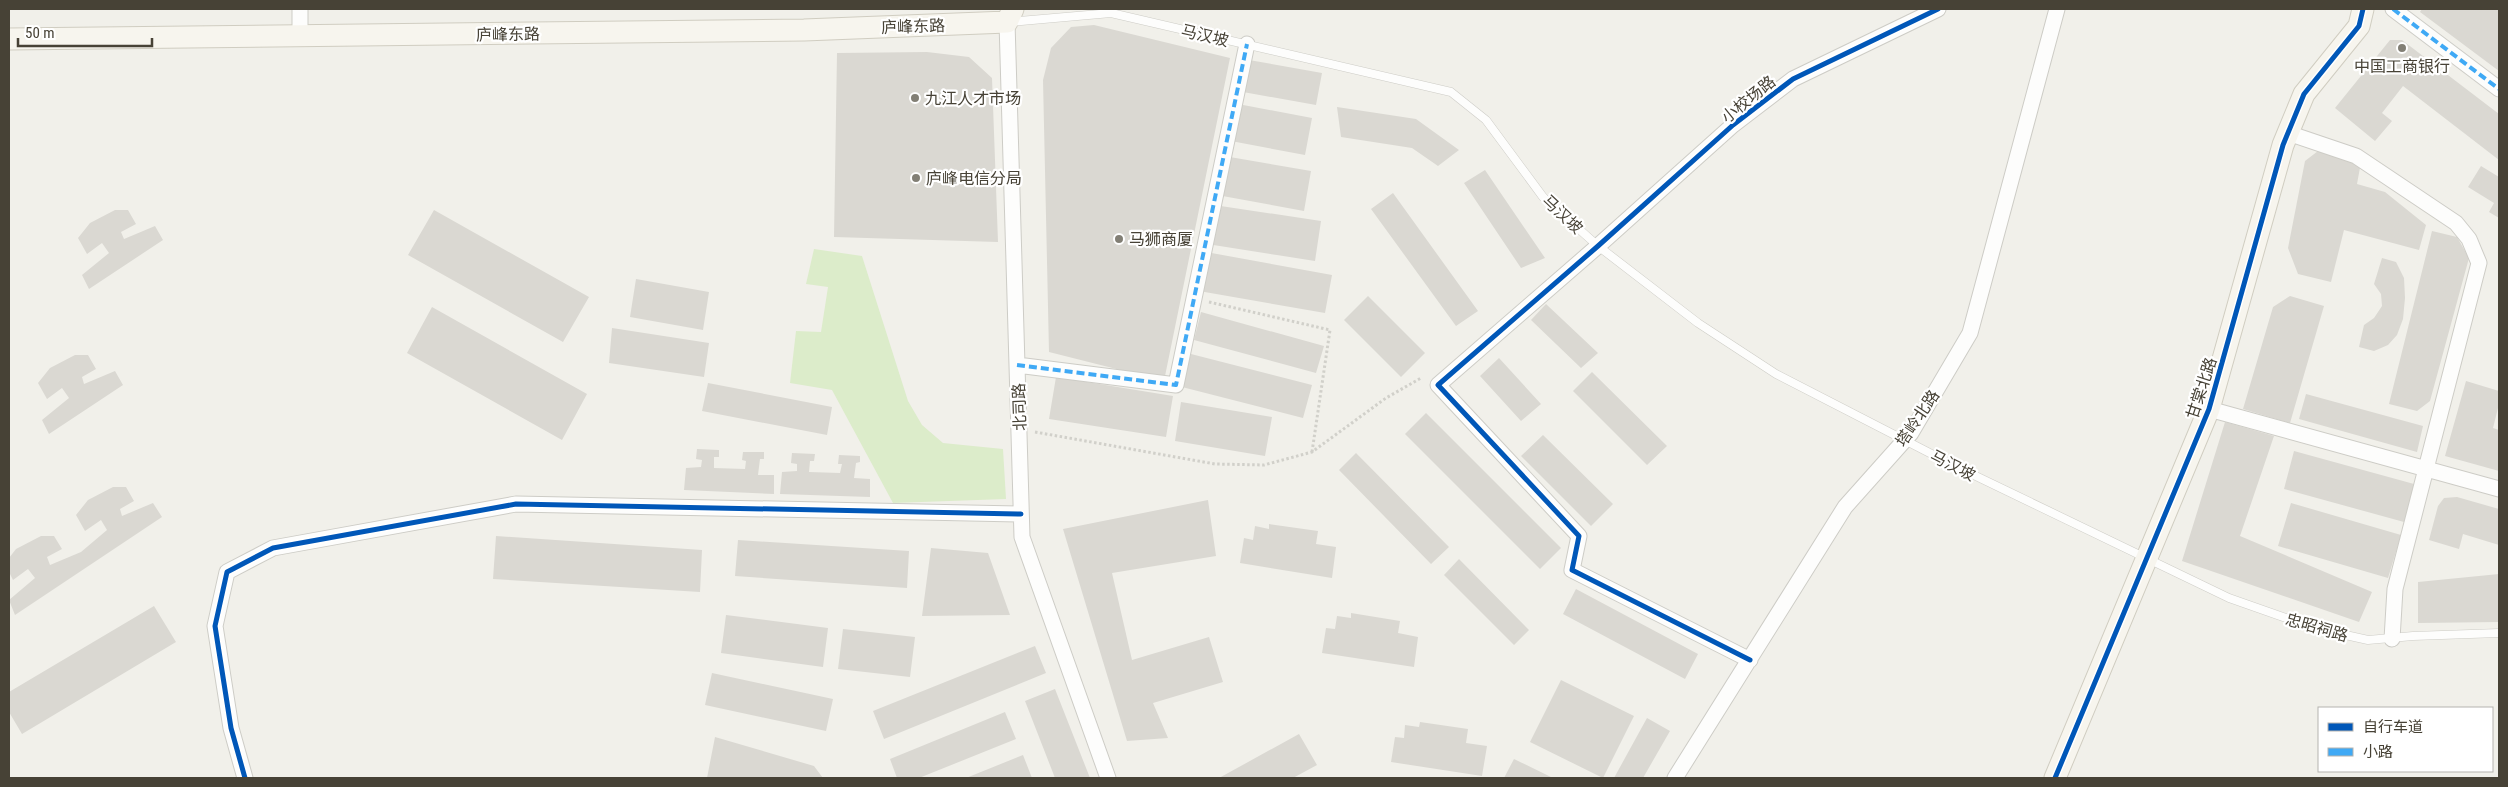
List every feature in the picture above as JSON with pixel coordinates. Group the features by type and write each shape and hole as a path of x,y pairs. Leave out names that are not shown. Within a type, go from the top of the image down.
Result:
{"main road":[{"name":"庐峰东路","path":"9,38 804,30 1010,15"},
{"name":"甘棠北路","path":"2055,778 2209,409 2288,133 2304,94 2361,15"}],"street":[{"path":"300,9 300,36"},
{"name":"小校场路","path":"1750,660 1572,570 1579,536 1438,384 1598,246 1734,125 1793,79 1938,9"},
{"name":"塔岭北路","path":"1674,778 1845,507 1911,433 1970,332 2057,9"},
{"path":"2393,9 2499,89"},
{"name":"北司路","path":"1010,15 1022,537 1108,778"},
{"path":"1017,365 1176,385 1247,44"},
{"path":"2288,133 2356,156 2456,223 2469,238 2479,263 2395,589 2392,639"},
{"path":"2209,409 2499,489"},
{"path":"245,778 231,728 214,626 227,572 273,548 516,504 1022,514"}],"lane":[{"name":"马汉坡","path":"1010,15 1110,13 1451,92 1486,120 1543,197 1598,246 1698,323 1776,374 1904,440 2147,558"},
{"name":"忠昭祠路","path":"2147,558 2229,598 2314,628 2368,640 2413,636 2499,633"}],"path":[{"path":"1194,299 1330,330 1312,452"},
{"path":"1020,429 1216,464 1264,465 1312,452 1386,398 1421,378"}],"green space":[{"path":"814,249 862,256 908,401 922,425 943,443 1003,449 1006,499 893,503 832,390 790,383 796,331 821,332 828,287 806,284"}],"building":[{"path":"2422,9 2499,9 2499,71 2420,12"},
{"name":"马狮商厦","path":"1094,25 1230,58 1164,381 1049,352 1043,80 1051,48 1071,27"},
{"path":"2390,40 2402,40 2499,114 2499,160 2403,86 2382,113 2392,121 2375,141 2335,108"},
{"name":"庐峰电信分局","path":"927,52 969,57 992,78 998,242 834,237 837,53"},
{"path":"1249,60 1322,73 1316,105 1243,92"},
{"path":"1238,104 1312,118 1305,155 1231,141"},
{"path":"1337,107 1416,119 1459,150 1438,166 1412,148 1341,137"},
{"path":"2318,151 2361,162 2357,184 2385,192 2426,225 2419,250 2344,230 2331,282 2298,274 2288,248 2305,161"},
{"path":"1224,156 1311,171 1304,211 1217,195"},
{"path":"2481,166 2499,177 2499,218 2489,212 2494,203 2468,187"},
{"path":"1485,170 1545,258 1521,268 1464,183"},
{"path":"1393,193 1478,311 1456,326 1371,209"},
{"path":"1214,205 1321,221 1315,261 1207,244"},
{"path":"115,210 128,210 136,224 121,232 124,239 155,226 163,240 89,289 82,275 109,253 102,243 87,254 78,238 90,223"},
{"path":"434,210 589,297 563,342 408,255"},
{"path":"2432,231 2457,237 2469,258 2430,401 2417,411 2389,404"},
{"path":"1206,252 1332,275 1325,313 1199,291"},
{"path":"2382,258 2396,262 2404,278 2405,298 2403,319 2397,335 2388,345 2374,351 2359,347 2364,325 2374,318 2382,306 2381,294 2374,284"},
{"path":"636,279 709,292 703,330 630,317"},
{"path":"1368,296 1425,353 1401,377 1344,320"},
{"path":"2290,296 2324,306 2290,423 2243,409 2273,307"},
{"path":"1546,304 1598,353 1581,368 1531,320"},
{"path":"432,307 587,394 562,440 407,353"},
{"path":"1201,312 1324,346 1316,373 1194,340"},
{"path":"612,328 709,343 704,377 609,363"},
{"path":"1191,354 1312,385 1303,418 1182,387"},
{"path":"75,355 88,355 96,369 82,377 84,384 115,371 123,385 49,434 42,420 69,398 62,388 47,399 38,383 50,368"},
{"path":"1499,358 1541,404 1521,421 1480,376"},
{"path":"1592,372 1667,446 1647,465 1573,391"},
{"path":"1056,377 1173,396 1166,437 1049,419"},
{"path":"2466,381 2499,391 2499,404 2493,428 2499,430 2499,471 2445,456"},
{"path":"708,383 832,407 827,435 702,411"},
{"path":"2306,394 2423,426 2417,452 2299,419"},
{"path":"1181,402 1272,417 1265,456 1175,441"},
{"path":"1426,413 1561,548 1540,569 1405,434"},
{"path":"2225,422 2274,436 2240,536 2372,592 2359,622 2182,561"},
{"path":"1543,435 1613,504 1591,526 1521,456"},
{"path":"697,449 719,450 719,457 714,457 714,468 745,469 746,461 742,460 743,452 764,452 764,459 760,459 758,475 774,475 774,494 684,490 686,468 701,467 702,460 696,459"},
{"path":"2294,451 2414,484 2404,522 2284,489"},
{"path":"792,453 815,454 814,461 810,461 809,472 840,473 842,464 838,464 839,455 860,456 860,462 856,463 854,478 870,479 870,497 780,494 782,472 797,471 797,464 791,463"},
{"path":"1356,453 1449,547 1431,564 1339,470"},
{"path":"113,487 126,487 134,501 120,509 122,516 153,503 162,517 15,615 9,600 35,578 28,569 13,580 9,572 9,558 16,549 41,536 54,536 62,549 47,557 50,565 81,552 107,530 101,520 85,531 76,515 88,500"},
{"path":"2457,497 2499,509 2499,545 2463,534 2459,549 2429,540 2438,506 2444,498"},
{"path":"1208,500 1216,556 1112,573 1132,660 1209,637 1223,682 1153,703 1168,738 1127,741 1063,529"},
{"path":"2291,503 2401,535 2388,578 2278,546"},
{"path":"1269,524 1318,531 1316,544 1336,547 1332,578 1240,563 1244,538 1253,540 1255,526 1269,529"},
{"path":"496,536 702,550 700,592 493,579"},
{"path":"738,540 909,551 907,588 735,576"},
{"path":"931,548 988,553 1010,615 922,616"},
{"path":"1459,559 1529,630 1514,645 1444,575"},
{"path":"2499,574 2499,622 2418,623 2418,582"},
{"path":"1576,589 1698,654 1685,679 1563,614"},
{"path":"154,606 176,642 22,734 9,712 9,692"},
{"path":"1351,613 1400,621 1398,633 1418,637 1414,667 1322,653 1326,628 1335,629 1337,616 1351,618"},
{"path":"726,615 828,628 823,667 721,653"},
{"path":"843,629 915,637 910,677 838,669"},
{"path":"1035,646 1046,673 884,739 873,711"},
{"path":"712,673 833,699 826,731 705,705"},
{"path":"1561,680 1634,716 1603,778 1530,742"},
{"path":"1055,689 1090,778 1055,778 1025,701"},
{"path":"1005,712 1016,739 919,778 897,778 890,759"},
{"path":"1647,718 1670,731 1643,778 1614,778"},
{"path":"1420,722 1468,729 1466,743 1487,746 1482,776 1391,762 1395,737 1404,738 1405,725 1419,727"},
{"path":"1299,734 1317,765 1293,778 1219,778"},
{"path":"715,737 814,766 823,778 707,778"},
{"path":"1023,755 1032,778 966,778"},
{"path":"1514,759 1553,778 1504,778"}],"marked path":[{"path":"2393,9 2499,89"},
{"path":"1017,365 1176,385 1247,44"}],"cycle path":[{"path":"1750,660 1572,570 1579,536 1438,385 1598,246 1733,125 1793,79 1938,9"},
{"path":"2055,778 2209,409 2283,145 2304,94 2359,26 2363,9"},
{"path":"245,778 231,728 215,626 227,572 273,548 516,504 1021,514"}],"place":[{"name":"中国工商银行","path":"2402,48"},
{"name":"九江人才市场","path":"915,98"},
{"name":"庐峰电信分局","path":"916,178"},
{"name":"马狮商厦","path":"1119,239"}]}
